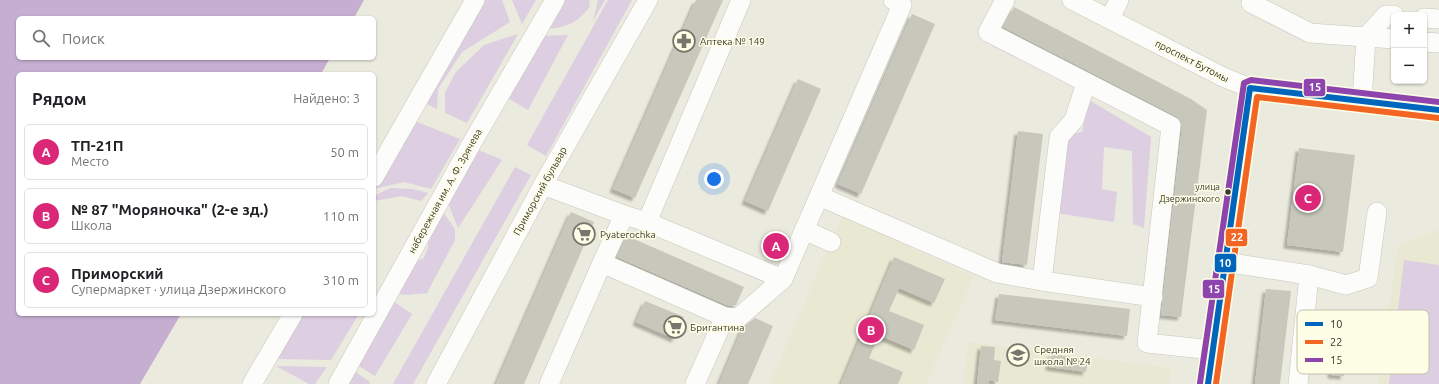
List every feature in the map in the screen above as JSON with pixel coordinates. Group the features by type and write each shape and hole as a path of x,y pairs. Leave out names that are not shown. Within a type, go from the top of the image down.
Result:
{"street":[{"path":"376,173 475,0"},
{"name":"набережная им. А. Ф. Зрячева","path":"338,384 555,0"},
{"name":"Приморский бульвар","path":"436,384 543,185 648,0"},
{"path":"647,222 741,0"},
{"path":"602,263 725,317 738,318 783,279 902,5 892,0"},
{"path":"1005,0 988,32 1171,126 1147,343 1213,350"},
{"name":"проспект Бутомы","path":"1072,0 1223,78 1250,88 1439,110"},
{"path":"1110,19 1119,0"},
{"path":"1251,3 1310,33 1391,39"},
{"path":"1362,101 1366,37 1386,15 1391,15"},
{"path":"1427,18 1439,19"},
{"path":"1427,42 1439,43"},
{"path":"1042,281 1059,138 1074,120 1086,83"},
{"path":"1208,384 1250,88"},
{"path":"543,185 647,222 783,279"},
{"path":"819,196 997,273 1153,297"},
{"path":"1225,262 1309,275 1346,285 1368,278 1377,212"},
{"path":"549,384 624,215"},
{"path":"804,230 831,242"},
{"path":"1305,310 1309,275"},
{"path":"252,384 292,316"},
{"path":"695,384 725,317"},
{"path":"1298,384 1299,374"}],"shaded area":[{"path":"0,0 364,0 355,16 16,16 16,60 329,60 322,72 16,72 16,316 180,316 140,384 0,384"},
{"path":"472,0 502,0 510,22 462,52 438,89 437,109 416,99"},
{"path":"512,0 536,0 522,24"},
{"path":"559,0 589,0 590,6 580,17 569,24 557,28 542,29"},
{"path":"598,0 605,0 593,21"},
{"path":"608,0 632,0 546,156 527,145"},
{"path":"518,34 467,123 445,113 445,93 455,73 484,45"},
{"path":"568,35 528,110 504,96 537,36"},
{"path":"1089,100 1151,137 1144,228 1133,224 1132,151 1104,147 1102,189 1117,192 1114,222 1056,213 1059,137 1082,132"},
{"path":"412,120 460,139 431,189 404,182 376,189 376,181"},
{"path":"474,148 502,160 458,228 446,198"},
{"path":"515,167 531,175 413,384 393,384"},
{"path":"390,188 413,189 428,193 421,201 402,196 376,201 376,195"},
{"path":"440,208 455,229 455,240 427,293 405,295 392,292 407,266 424,258 428,247 427,229"},
{"path":"842,216 973,277 926,384 770,384"},
{"path":"1439,229 1439,384 1378,384 1379,374 1429,374 1429,310 1389,310 1398,247"},
{"path":"1404,260 1439,265 1439,384 1389,384 1390,374 1429,374 1429,310 1398,310"},
{"path":"390,299 412,314 375,376 354,363"},
{"path":"296,316 358,316 331,360 279,359 272,355"},
{"name":"Средняя школа № 24","path":"968,342 1171,368 1169,384 963,384"},
{"path":"276,366 327,367 315,384 309,384"},
{"path":"351,369 370,382 369,384 342,384"}],"building":[{"path":"696,0 723,0 635,198 613,189"},
{"path":"1014,7 1191,99 1207,110 1181,317 1161,315 1182,127 1180,120 1176,116 1003,27"},
{"path":"912,14 935,24 861,194 838,184"},
{"path":"798,79 821,89 768,211 745,201"},
{"path":"1018,131 1043,134 1027,265 1002,262"},
{"path":"1299,148 1355,155 1343,252 1287,245"},
{"path":"571,212 594,222 524,384 496,384"},
{"path":"627,236 744,287 736,305 729,306 617,257"},
{"path":"770,238 785,245 781,254 766,248"},
{"path":"894,257 945,279 934,303 899,288 889,311 924,325 914,350 879,335 869,358 903,372 898,384 841,384"},
{"path":"1266,289 1291,291 1280,384 1255,384"},
{"path":"999,294 1130,309 1127,336 995,320"},
{"path":"645,301 684,317 675,339 636,322"},
{"path":"755,318 773,326 748,384 719,384 743,327"},
{"path":"981,346 995,347 994,360 1001,361 998,382 989,380 989,384 977,384"},
{"path":"1051,354 1088,360 1086,372 1049,367"},
{"path":"1331,374 1344,374 1344,376"}],"transit line":[{"name":"15","path":"1200,383 1244,83 1251,80 1439,102"},
{"name":"10","path":"1208,384 1250,88 1439,110"},
{"name":"22","path":"1216,384 1257,97 1438,118"}],"place":[{"name":"Аптека № 149","path":"684,41"},
{"name":"улица Дзержинского","path":"1228,192"},
{"name":"Приморский","path":"1308,198"},
{"name":"Pyaterochka","path":"584,234"},
{"name":"ТП-21П","path":"776,246"},
{"name":"Бригантина","path":"675,327"},
{"name":"№ 87 \"Моряночка\" (2-е зд.)","path":"871,330"},
{"name":"Средняя школа № 24","path":"1018,355"}]}
